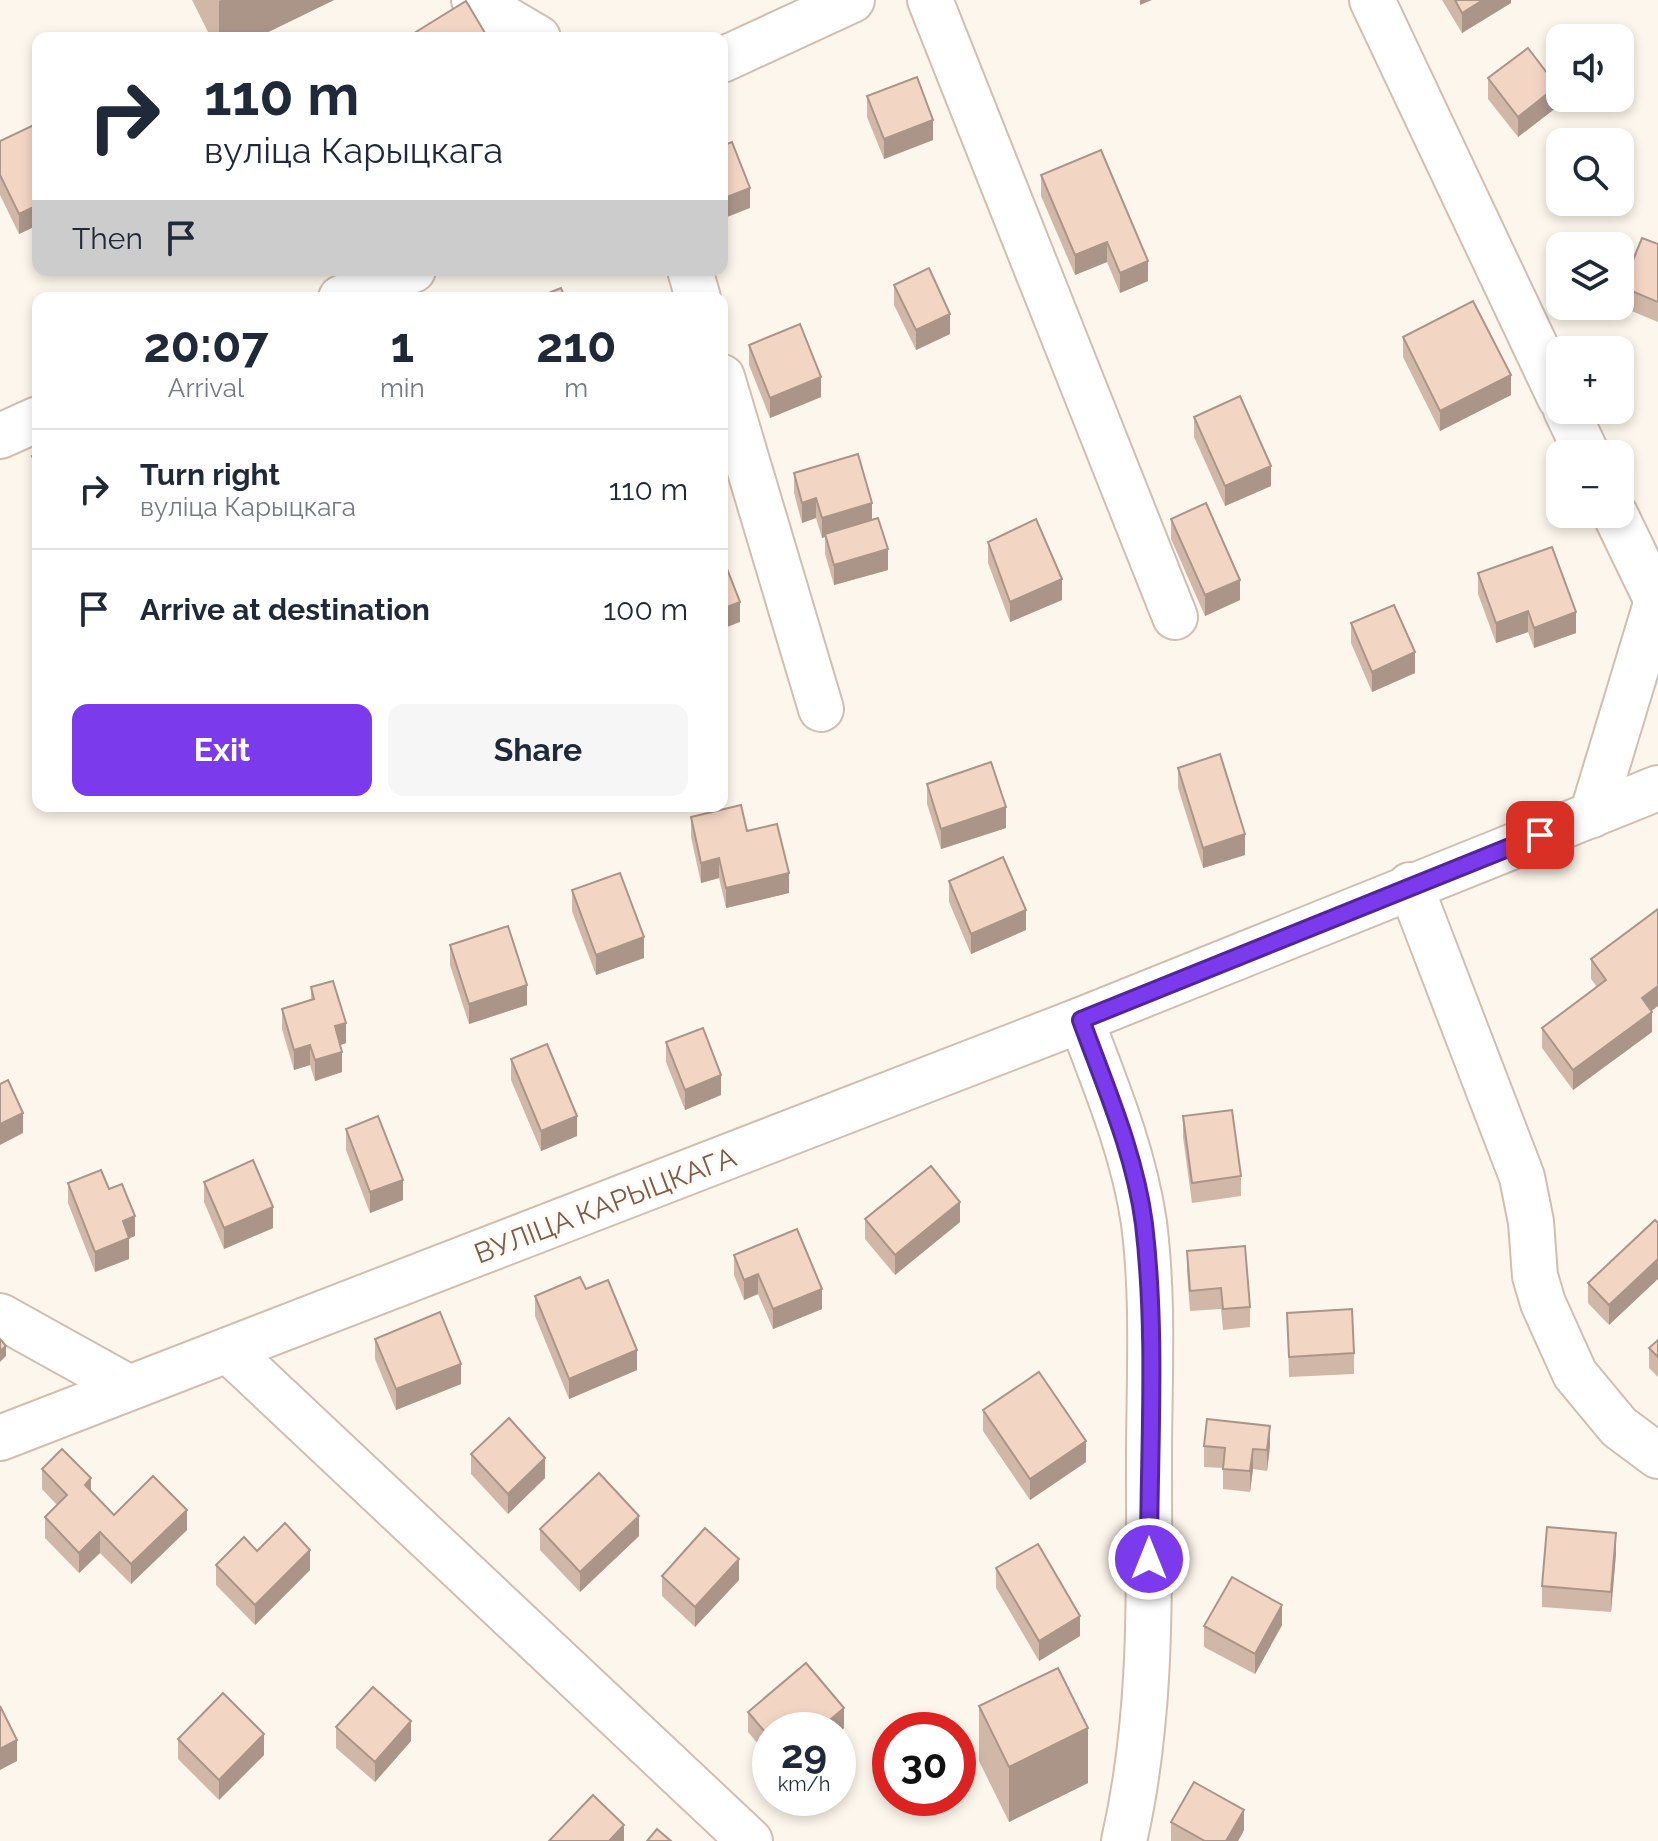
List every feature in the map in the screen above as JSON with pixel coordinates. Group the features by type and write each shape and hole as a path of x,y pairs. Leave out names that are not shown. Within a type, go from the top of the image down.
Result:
{"street":[{"path":"474,0 528,32"},
{"path":"728,57 852,0"},
{"path":"930,0 1175,617"},
{"path":"1372,0 1546,368"},
{"path":"356,292 398,276"},
{"path":"728,397 821,709"},
{"path":"0,436 32,422"},
{"path":"1592,815 1657,599 1622,528"},
{"name":"ВУЛІЦА КАРЫЦКАГА","path":"0,1438 126,1386 229,1351 1081,1020 1410,885 1658,788"},
{"path":"1410,885 1522,1177 1531,1222 1535,1276 1543,1303 1575,1374 1619,1427 1658,1456"},
{"path":"1081,1020 1130,1165 1144,1222 1149,1293 1149,1678 1134,1797 1124,1841"},
{"path":"0,1316 126,1386"},
{"path":"229,1351 750,1841"}],"building":[{"path":"1455,0 1483,0 1462,13"},
{"path":"466,1 484,32 416,32"},
{"path":"1528,48 1546,72 1546,95 1518,117 1488,78"},
{"path":"917,77 933,120 884,139 867,96"},
{"path":"32,126 32,208 19,214 0,175 0,141"},
{"path":"732,142 750,188 728,197 728,144"},
{"path":"1101,150 1148,261 1120,273 1107,242 1075,255 1041,175"},
{"path":"1642,238 1658,244 1658,302 1634,292 1634,258"},
{"path":"929,268 950,314 916,330 894,285"},
{"path":"1473,301 1511,375 1440,411 1403,337"},
{"path":"800,324 821,377 770,398 749,345"},
{"path":"1240,396 1271,466 1225,486 1194,417"},
{"path":"858,454 872,503 822,518 816,498 802,503 794,473"},
{"path":"1206,503 1240,580 1205,595 1171,519"},
{"path":"878,518 888,549 834,565 825,534"},
{"path":"1036,519 1062,579 1010,602 988,542"},
{"path":"1552,547 1576,612 1534,628 1528,611 1496,623 1478,573"},
{"path":"728,571 740,602 728,607"},
{"path":"1394,605 1415,652 1372,672 1351,623"},
{"path":"1220,754 1245,834 1203,848 1178,768"},
{"path":"991,762 1006,807 941,829 927,784"},
{"path":"741,805 747,831 777,824 789,873 726,888 719,858 701,863 691,817 728,812 728,808"},
{"path":"1003,857 1026,910 971,934 949,881"},
{"path":"620,873 644,937 596,955 572,890"},
{"path":"1658,909 1658,986 1642,998 1652,1012 1573,1070 1542,1028 1606,980 1591,959"},
{"path":"508,926 527,985 469,1004 450,945"},
{"path":"333,981 346,1023 335,1026 342,1052 315,1060 310,1045 294,1050 282,1009 314,999 311,987"},
{"path":"703,1028 721,1075 685,1090 666,1042"},
{"path":"547,1044 577,1116 541,1131 511,1059"},
{"path":"8,1080 23,1113 0,1124 0,1084"},
{"path":"1232,1110 1241,1176 1192,1183 1183,1116"},
{"path":"378,1116 403,1180 370,1192 346,1129"},
{"path":"253,1160 273,1207 224,1228 204,1182"},
{"path":"931,1166 960,1202 895,1255 865,1219"},
{"path":"101,1170 109,1189 122,1184 135,1216 123,1221 129,1238 95,1252 68,1183"},
{"path":"1655,1220 1658,1223 1658,1259 1609,1305 1588,1283"},
{"path":"797,1229 822,1289 773,1309 758,1274 744,1280 734,1255"},
{"path":"1245,1246 1250,1307 1223,1309 1221,1288 1190,1291 1187,1251"},
{"path":"580,1277 586,1289 608,1280 637,1350 569,1379 535,1296"},
{"path":"1352,1309 1354,1353 1289,1357 1287,1313"},
{"path":"440,1312 461,1364 396,1389 375,1339"},
{"path":"1658,1340 1658,1357 1649,1348"},
{"path":"1039,1372 1086,1441 1030,1479 983,1410"},
{"path":"509,1418 545,1458 508,1494 471,1454"},
{"path":"1207,1419 1270,1426 1267,1450 1253,1449 1250,1471 1223,1469 1225,1448 1204,1446"},
{"path":"62,1449 91,1478 85,1485 114,1515 153,1476 187,1510 131,1564 100,1532 79,1553 45,1517 67,1495 42,1469"},
{"path":"599,1473 639,1516 580,1572 540,1529"},
{"path":"285,1523 310,1550 255,1605 216,1565 244,1537 257,1551"},
{"path":"1547,1527 1616,1533 1611,1592 1542,1586"},
{"path":"705,1528 739,1559 695,1607 662,1576"},
{"path":"1038,1544 1080,1616 1039,1641 996,1568"},
{"path":"1232,1577 1282,1605 1255,1654 1204,1626"},
{"path":"806,1663 844,1708 839,1712 752,1712 752,1717 748,1712"},
{"path":"1058,1668 1088,1728 1009,1767 979,1706"},
{"path":"373,1687 411,1721 375,1762 336,1727"},
{"path":"223,1693 264,1734 219,1780 178,1739"},
{"path":"0,1706 17,1740 0,1749"},
{"path":"1194,1782 1244,1810 1226,1841 1205,1841 1171,1822"},
{"path":"593,1795 624,1825 609,1841 549,1841"},
{"path":"657,1829 671,1841 647,1841"}],"route":[{"path":"1149,1559 1149,1293 1144,1222 1114,1108 1081,1020 1540,835"}]}
